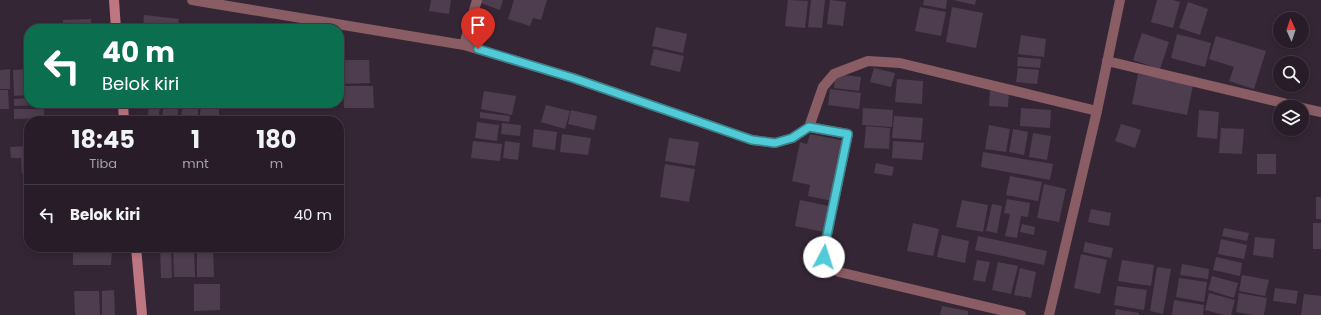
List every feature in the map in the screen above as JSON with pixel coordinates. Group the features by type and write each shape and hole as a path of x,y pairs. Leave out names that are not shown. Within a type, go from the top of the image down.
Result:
{"street":[{"path":"114,0 116,24"},
{"path":"192,0 337,24"},
{"path":"464,45 477,0"},
{"path":"1049,315 1097,111 1120,0"},
{"path":"344,25 464,45 573,78 752,140 775,143 792,138 809,127 823,87 834,74 868,61 900,63 1097,111"},
{"path":"1107,61 1273,100"},
{"path":"1309,109 1321,112"},
{"path":"809,127 848,134 825,245 824,257 830,266 839,272 1021,315"},
{"path":"136,252 142,315"}],"building":[{"path":"431,0 451,0 449,14 429,11"},
{"path":"479,0 503,0 500,10 478,2"},
{"path":"514,0 547,0 541,20 533,18 530,26 508,19"},
{"path":"788,0 808,1 805,28 785,26"},
{"path":"811,0 825,0 822,28 808,27"},
{"path":"830,0 846,2 843,26 827,24"},
{"path":"924,0 947,0 946,9 923,5"},
{"path":"953,0 976,0 975,5"},
{"path":"1157,0 1173,0 1180,2 1173,28 1151,22"},
{"path":"1188,2 1208,9 1200,35 1179,28"},
{"path":"920,7 946,12 941,36 915,31"},
{"path":"952,7 983,13 976,48 946,42"},
{"path":"144,15 179,19 178,24 143,24"},
{"path":"91,19 91,24 63,24 63,20"},
{"path":"656,27 687,34 683,53 652,46"},
{"path":"1142,33 1169,42 1160,69 1133,60"},
{"path":"1177,34 1211,43 1205,67 1171,58"},
{"path":"1021,35 1046,39 1044,57 1018,54"},
{"path":"1216,36 1266,51 1254,89 1229,81 1234,67 1209,59"},
{"path":"654,49 684,56 680,72 650,65"},
{"path":"1018,57 1041,59 1040,68 1017,66"},
{"path":"344,60 369,60 370,83 344,84"},
{"path":"874,68 895,73 891,87 870,82"},
{"path":"1018,68 1039,70 1037,84 1016,82"},
{"path":"10,69 10,89 0,89 0,70"},
{"path":"24,69 24,95 14,96 13,70"},
{"path":"835,74 861,77 859,91 834,88"},
{"path":"1138,74 1193,85 1187,115 1132,104"},
{"path":"897,79 923,81 922,104 895,102"},
{"path":"344,86 373,86 374,108 344,108"},
{"path":"830,89 861,93 859,109 828,105"},
{"path":"0,90 8,90 9,109 0,109"},
{"path":"990,90 1009,92 1008,107 989,106"},
{"path":"484,91 516,96 512,115 481,109"},
{"path":"24,98 24,106 14,106 14,99"},
{"path":"546,105 570,111 565,129 541,122"},
{"path":"149,108 160,108 159,115 148,115"},
{"path":"163,108 178,108 177,116 162,116"},
{"path":"182,108 198,108 197,116 181,116"},
{"path":"201,108 219,108 219,116 200,115"},
{"path":"863,108 893,110 892,127 862,125"},
{"path":"1021,108 1051,110 1050,128 1020,126"},
{"path":"14,109 44,109 44,116 24,116 24,119 14,119"},
{"path":"571,110 597,116 594,130 568,124"},
{"path":"1199,110 1219,112 1217,139 1197,137"},
{"path":"480,112 510,116 509,122 480,118"},
{"path":"894,116 923,118 921,140 892,138"},
{"path":"477,122 499,125 497,141 475,138"},
{"path":"502,123 521,125 520,136 501,134"},
{"path":"1121,124 1141,130 1135,148 1115,141"},
{"path":"989,125 1010,129 1006,152 985,149"},
{"path":"866,126 890,128 889,149 864,148"},
{"path":"1221,128 1244,129 1242,154 1219,153"},
{"path":"534,129 557,132 555,150 532,147"},
{"path":"1013,129 1028,132 1024,155 1009,152"},
{"path":"1033,133 1051,136 1047,160 1029,157"},
{"path":"562,134 591,138 588,155 560,152"},
{"path":"810,134 845,141 832,201 808,196 810,185 792,181 800,142 807,144"},
{"path":"669,138 699,142 695,166 665,161"},
{"path":"473,141 502,144 500,161 471,158"},
{"path":"505,141 520,143 518,160 503,158"},
{"path":"893,141 924,143 922,160 892,158"},
{"path":"24,146 24,174 22,174 21,158 11,158 10,147"},
{"path":"983,152 1053,164 1050,180 981,167"},
{"path":"1257,154 1276,154 1276,174 1257,174"},
{"path":"876,163 894,167 892,176 874,173"},
{"path":"665,164 695,169 689,202 660,197"},
{"path":"1010,176 1042,182 1038,201 1006,195"},
{"path":"1044,184 1066,189 1059,222 1037,218"},
{"path":"1316,197 1321,197 1321,219 1316,219"},
{"path":"1007,199 1030,203 1028,217 1021,216 1017,238 1005,236 1010,214 1004,213"},
{"path":"800,200 829,206 824,232 795,226"},
{"path":"962,200 988,205 983,232 956,227"},
{"path":"992,204 1002,206 997,233 986,231"},
{"path":"1091,209 1111,213 1109,226 1088,222"},
{"path":"913,223 939,229 933,256 907,251"},
{"path":"1313,223 1321,223 1321,249 1313,249"},
{"path":"1022,224 1035,227 1034,235 1020,232"},
{"path":"1224,228 1249,233 1247,241 1222,236"},
{"path":"942,235 969,241 965,263 937,257"},
{"path":"978,236 1047,251 1044,265 975,250"},
{"path":"1255,237 1275,239 1273,258 1253,255"},
{"path":"1221,239 1247,245 1244,259 1218,254"},
{"path":"1085,242 1113,248 1111,258 1083,252"},
{"path":"73,252 112,252 111,265 73,265"},
{"path":"160,252 171,252 172,278 161,278"},
{"path":"173,252 194,252 195,277 174,277"},
{"path":"197,252 213,252 214,277 197,277"},
{"path":"1081,254 1107,260 1100,294 1074,288"},
{"path":"1216,257 1242,263 1240,276 1213,270"},
{"path":"977,260 990,262 985,282 973,280"},
{"path":"1122,260 1154,265 1151,286 1118,281"},
{"path":"998,262 1018,266 1011,294 992,290"},
{"path":"1182,264 1209,269 1208,279 1180,275"},
{"path":"1157,267 1171,269 1163,314 1150,311"},
{"path":"1020,268 1036,272 1031,298 1014,295"},
{"path":"1242,275 1269,280 1265,296 1239,291"},
{"path":"1212,276 1238,283 1234,298 1208,290"},
{"path":"1179,278 1207,282 1204,302 1176,297"},
{"path":"194,284 220,284 220,310 194,311"},
{"path":"1117,286 1147,290 1144,310 1114,305"},
{"path":"1275,288 1298,291 1296,304 1273,301"},
{"path":"114,290 115,315 102,315 102,291"},
{"path":"74,291 99,291 100,315 75,315"},
{"path":"1209,293 1235,300 1231,315 1224,315 1205,310"},
{"path":"1239,293 1267,298 1264,315 1252,315 1236,312"},
{"path":"1304,294 1321,296 1321,315 1301,315"},
{"path":"1174,300 1204,305 1203,315 1172,315"},
{"path":"942,306 968,311 968,315 940,315"},
{"path":"1116,309 1139,313 1139,315 1115,315"}],"route":[{"path":"478,49 573,78 752,140 775,143 792,138 809,127 848,134 825,245 824,257"}]}
